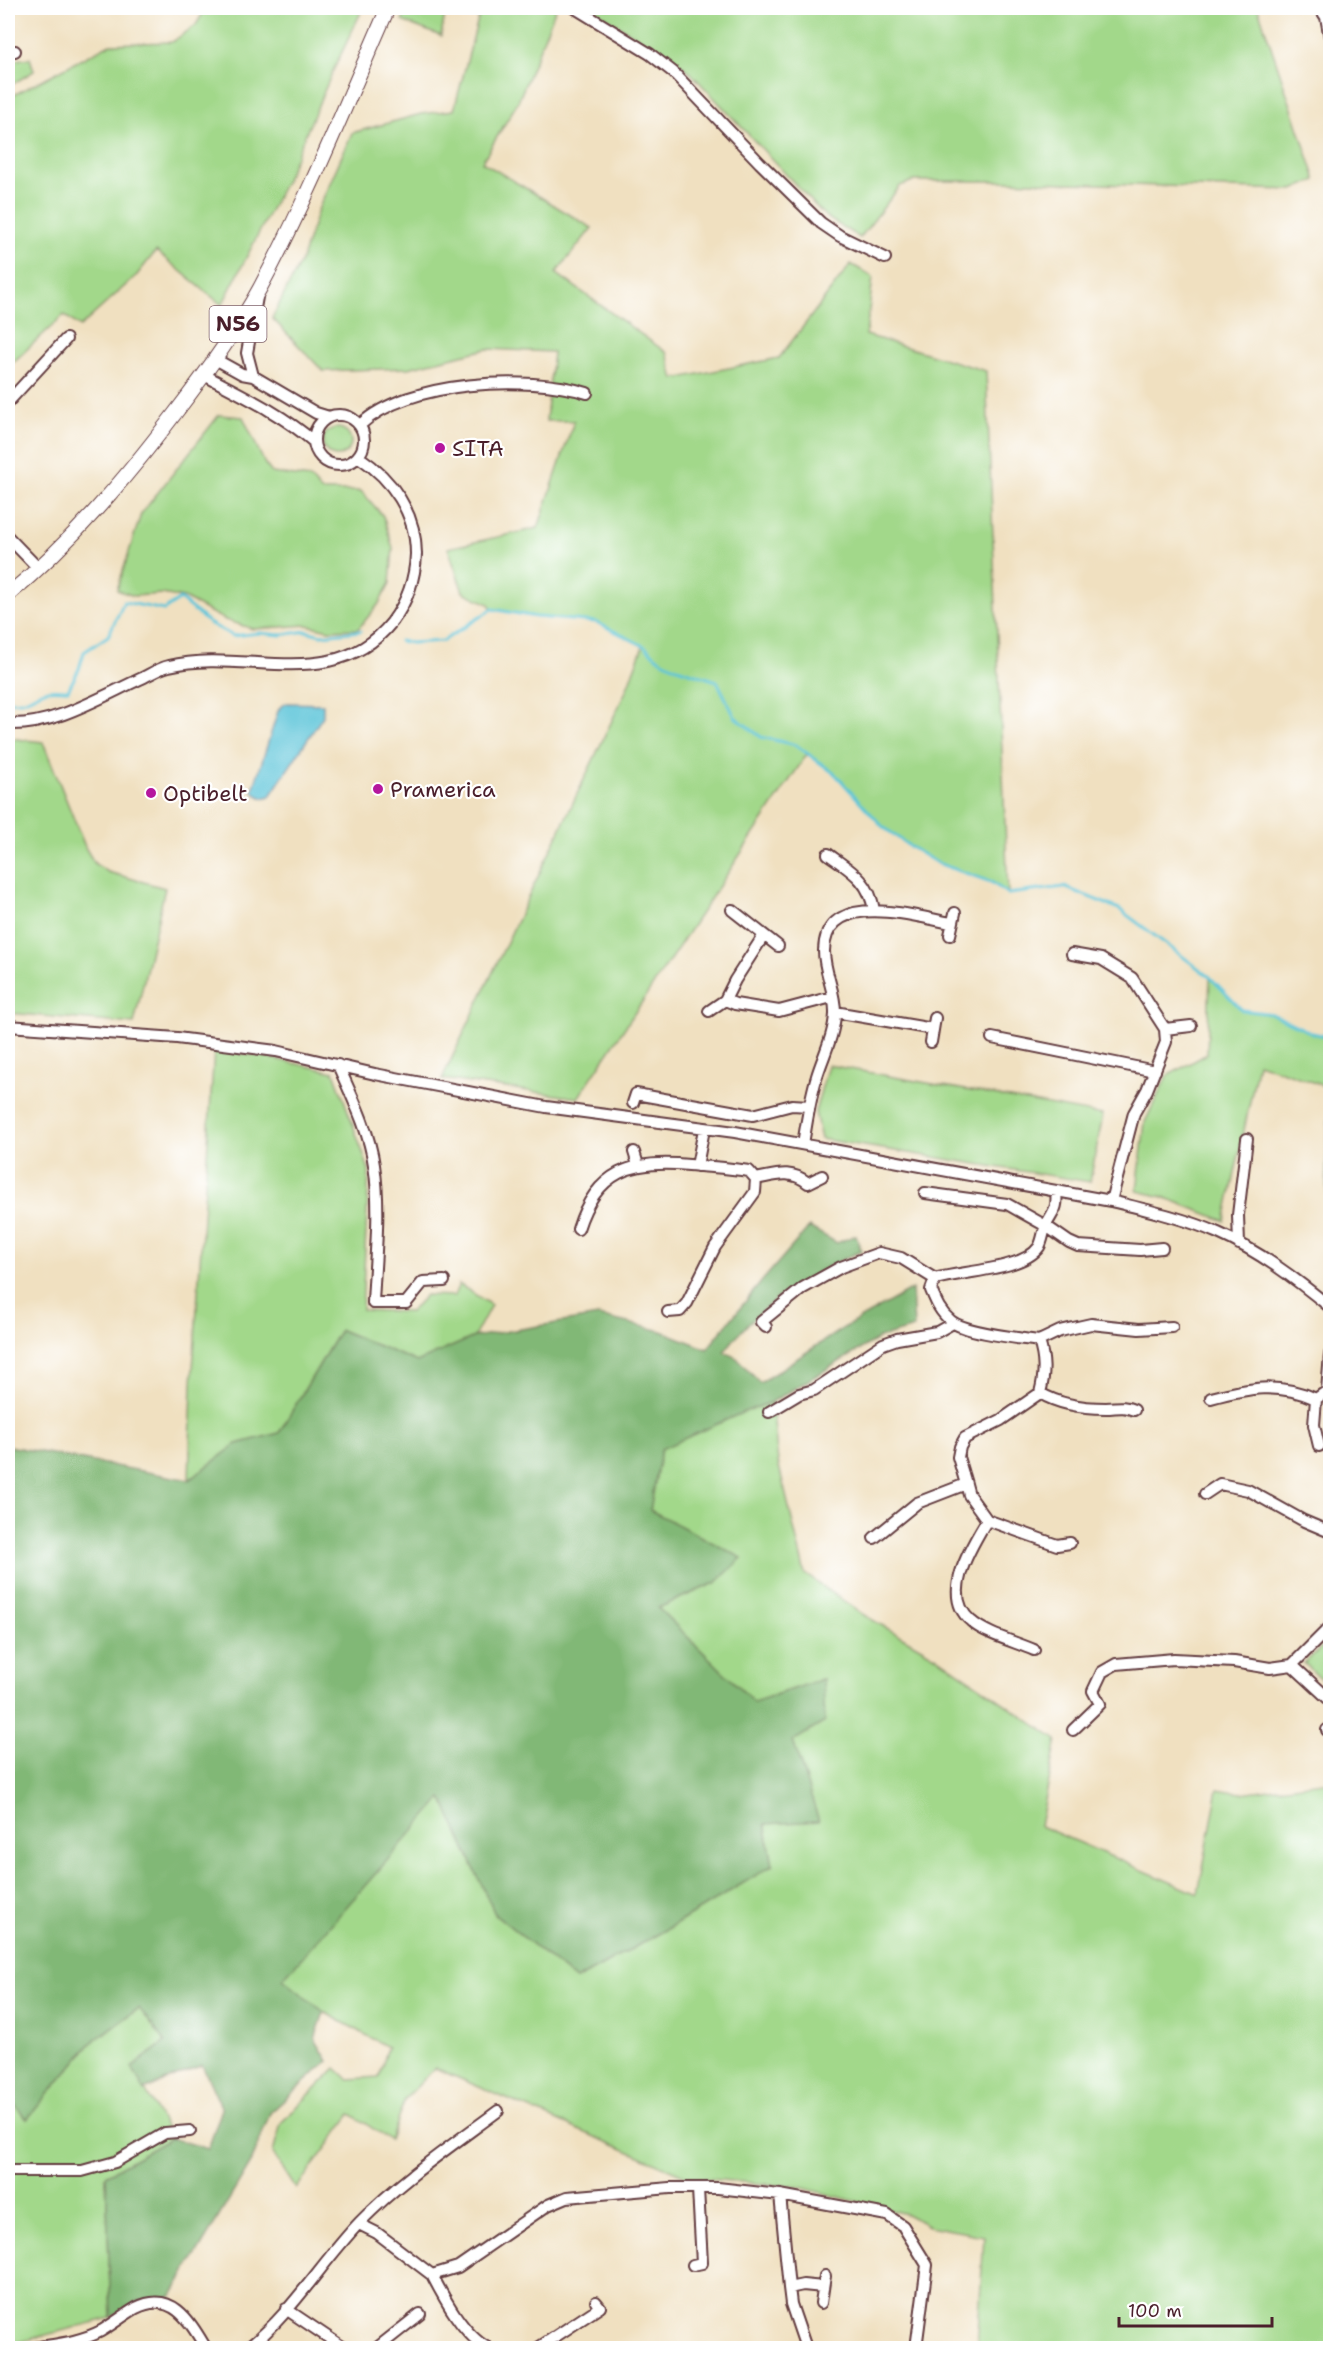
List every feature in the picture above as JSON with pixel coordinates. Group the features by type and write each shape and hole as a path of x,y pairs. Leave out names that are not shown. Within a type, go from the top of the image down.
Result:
{"main road":[{"name":"N56","path":"8,595 92,516 142,458 215,359 258,291 330,140 388,8"}],"street":[{"path":"574,8 650,54 673,72 821,224 885,258"},
{"path":"1326,13 1330,38"},
{"path":"253,376 247,352 258,291"},
{"path":"8,402 66,339"},
{"path":"204,375 266,408 299,429 314,442 320,457 329,463 345,465 359,457 365,441 360,425 346,416 329,417 316,413 253,376 242,374 215,359"},
{"path":"360,425 379,411 402,399 452,388 529,382 570,387 587,393"},
{"path":"314,442 317,427 329,417"},
{"path":"8,724 44,722 166,666 228,661 313,664 336,661 362,649 383,632 399,612 408,595 416,565 416,545 408,512 403,502 386,480 359,457"},
{"path":"8,537 38,568"},
{"path":"828,854 866,885 872,895 874,910"},
{"path":"732,910 778,946"},
{"path":"803,1144 809,1106 832,1032 835,1012 824,950 827,933 838,920 858,911 874,910 952,924"},
{"path":"709,1011 725,1000 764,935"},
{"path":"1072,954 1101,959 1132,978 1165,1029 1166,1042 1148,1090 1134,1113 1111,1201"},
{"path":"725,1000 735,1004 780,1011 832,997"},
{"path":"835,1012 934,1024 931,1042"},
{"path":"8,1026 177,1038 276,1051 546,1107 803,1144 1111,1201 1197,1224 1239,1244 1269,1261 1330,1307"},
{"path":"1165,1029 1191,1026"},
{"path":"992,1038 1155,1071"},
{"path":"338,1065 358,1109 374,1163 378,1204 373,1303 406,1303 423,1282 444,1281"},
{"path":"633,1103 636,1094 753,1114 792,1105 809,1106"},
{"path":"697,1166 704,1129"},
{"path":"1239,1244 1238,1215 1247,1139"},
{"path":"634,1152 638,1165"},
{"path":"578,1229 590,1198 615,1176 638,1165 660,1162 749,1171 756,1179 755,1192 715,1247 687,1303 680,1311 668,1312"},
{"path":"1243,1173 1255,1178"},
{"path":"756,1179 797,1174 808,1184 822,1176"},
{"path":"766,1327 762,1322 803,1288 841,1267 879,1254 901,1258 935,1279 1019,1263 1032,1255 1041,1245 1046,1226 1058,1206 1056,1191"},
{"path":"925,1193 1007,1204 1064,1239 1078,1245 1140,1250 1162,1248"},
{"path":"935,1279 931,1290 939,1309 953,1323 977,1330 1039,1341 1060,1331 1091,1324 1139,1329 1172,1327"},
{"path":"769,1412 799,1394 814,1390 883,1344 897,1339 937,1332 953,1323"},
{"path":"1039,1341 1045,1371 1040,1393 1001,1419 965,1438 958,1457 969,1495 987,1520 1057,1545 1070,1543"},
{"path":"1319,1446 1314,1425 1316,1399 1327,1391 1330,1354"},
{"path":"1210,1398 1248,1388 1268,1388 1303,1393 1316,1399"},
{"path":"1040,1393 1052,1401 1070,1405 1109,1408 1122,1405 1134,1410"},
{"path":"874,1538 917,1503 966,1484"},
{"path":"1205,1494 1220,1484 1248,1490 1304,1521 1330,1532"},
{"path":"987,1520 960,1576 957,1594 963,1612 971,1622 1034,1650"},
{"path":"1073,1730 1100,1704 1093,1691 1102,1672 1116,1664 1174,1659 1234,1662 1270,1668 1292,1665 1330,1627"},
{"path":"1292,1665 1330,1700"},
{"path":"248,2349 273,2326 359,2223 387,2196 498,2110"},
{"path":"8,2171 82,2171 116,2162 165,2133 190,2131"},
{"path":"432,2275 458,2267 558,2200 635,2191 718,2188 780,2195 887,2215 903,2226 927,2265 916,2349"},
{"path":"693,2265 702,2263 698,2189"},
{"path":"780,2195 791,2304 806,2349"},
{"path":"359,2223 377,2233 432,2275 471,2335 488,2349"},
{"path":"789,2288 824,2281 820,2303"},
{"path":"538,2349 600,2307 596,2302"},
{"path":"34,2349 78,2341 101,2331 138,2308 156,2303 182,2311 206,2347"},
{"path":"286,2310 344,2349"},
{"path":"377,2349 420,2314"}],"green space":[{"path":"206,8 363,8 285,182 222,305 156,251 137,275 80,327 64,315 8,367 8,98 110,44 172,42 196,25"},
{"path":"408,8 446,8 441,36 402,21"},
{"path":"481,8 556,8 518,102 482,162 592,228 556,273 667,353 674,379 779,358 851,264 873,277 866,335 986,371 1008,894 991,882 937,863 909,846 882,826 835,774 807,754 578,1098 442,1079 625,693 643,646 596,622 536,617 492,609 489,604 463,592 448,548 538,528 574,421 546,421 553,352 487,349 408,368 323,371 272,318 302,259 318,210 352,133 421,114 454,110"},
{"path":"591,8 1258,8 1316,180 1293,190 1004,181 913,181 900,186 860,238 826,217 687,69"},
{"path":"30,58 34,71 8,87 8,61"},
{"path":"219,415 243,417 265,464 272,473 310,478 321,491 361,491 383,516 393,548 390,583 378,605 358,629 329,630 307,625 253,629 225,620 184,598 162,594 134,596 117,590 141,514"},
{"path":"337,428 347,432 351,442 347,452 337,456 327,452 323,442 327,432"},
{"path":"8,738 43,742 86,849 95,864 108,872 165,888 134,1024 8,1013"},
{"path":"1210,977 1242,1010 1272,1014 1312,1033 1330,1037 1330,1088 1258,1063 1225,1221 1163,1197 1137,1191 1145,1122 1167,1076 1207,1054"},
{"path":"214,1050 261,1056 334,1072 369,1170 362,1310 410,1312 426,1295 454,1296 459,1284 491,1305 474,1337 417,1362 340,1330 279,1433 237,1444 189,1480 192,1384"},
{"path":"828,1065 1103,1115 1090,1182 821,1139 815,1112"},
{"path":"1330,1094 1330,1298 1326,1169"},
{"path":"809,1227 837,1243 856,1235 861,1251 785,1292 753,1319 724,1352 737,1358 760,1383 842,1329 912,1289 914,1328 879,1338 772,1402 661,1449 650,1510 742,1558 717,1582 658,1608 754,1702 823,1679 825,1722 793,1741 819,1821 765,1824 773,1865 676,1924 576,1980 495,1914 442,1798 283,1979 324,2012 315,2039 328,2061 270,2113 252,2161 171,2297 138,2301 111,2318 106,2175 171,2138 208,2149 222,2109 202,2065 144,2090 132,2067 165,2042 139,2008 91,2043 27,2119 8,2098 8,1446 189,1480 237,1444 279,1433 340,1330 417,1362 474,1337 598,1316 662,1331 707,1349"},
{"path":"772,1402 778,1462 805,1574 864,1615 937,1657 1057,1740 1040,1826 1198,1894 1218,1789 1241,1793 1330,1781 1330,2348 977,2348 984,2236 929,2226 906,2214 799,2187 688,2177 435,2068 405,2099 390,2140 351,2114 296,2189 273,2153 281,2123 336,2068 348,2079 379,2077 388,2047 324,2012 282,1979 442,1797 495,1914 576,1980 676,1924 773,1865 765,1823 793,1741 822,1679 754,1702 658,1608 717,1582 650,1510 661,1448 744,1411"},
{"path":"1330,1640 1330,1688 1304,1663"},
{"path":"140,2008 165,2042 133,2067 171,2138 106,2175 111,2318 8,2345 8,2098 27,2119 91,2043"}],"water":[{"path":"287,703 323,704 323,716 270,796 263,798 255,794 253,790 278,711"}],"waterway":[{"path":"8,701 24,700 46,690 68,690 79,669 84,652 108,636 124,602 164,610 180,599 209,623 233,636 259,633 281,635 306,631 321,635 361,631"},
{"path":"400,641 411,643 443,641 492,609 536,617 596,622 644,646 659,659 677,668 717,681 735,717 761,737 796,745 835,774 882,826 937,863 991,882 1008,894 1064,887 1119,909 1210,977 1242,1010 1272,1014 1312,1033 1330,1037"}],"place":[{"name":"SITA","path":"440,448"},
{"name":"Pramerica","path":"378,789"},
{"name":"Optibelt","path":"151,793"}]}
